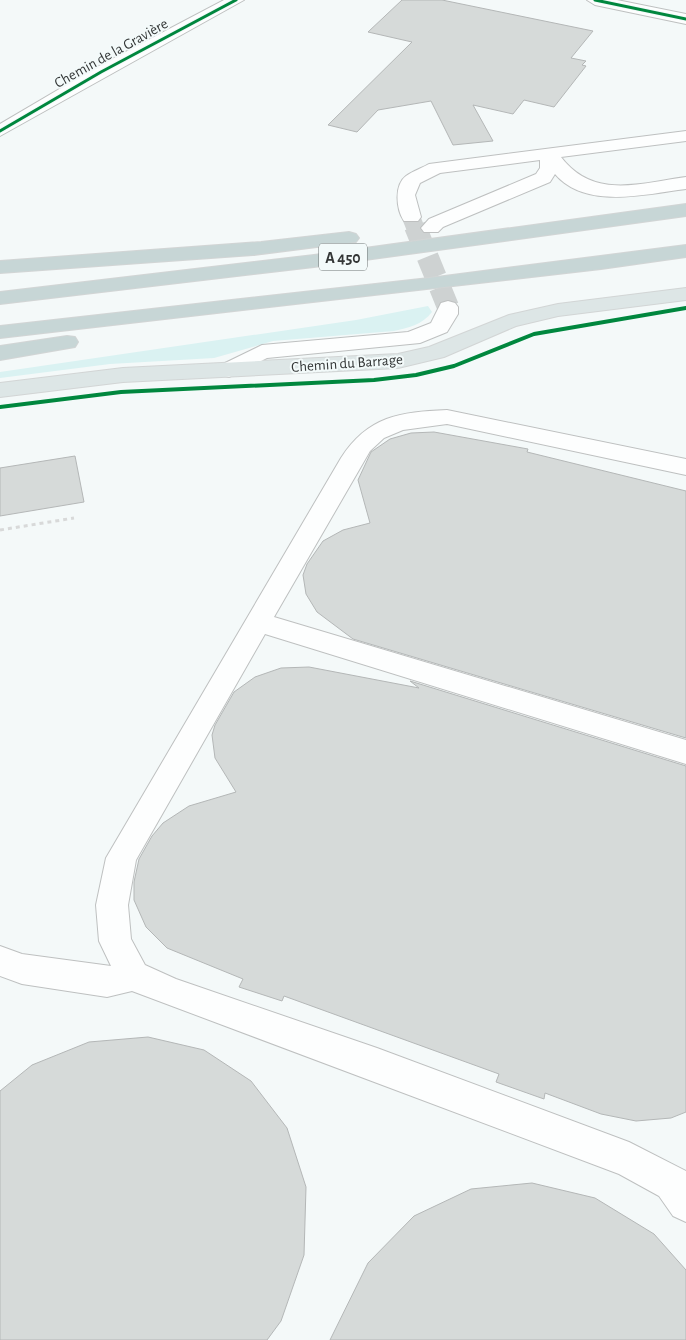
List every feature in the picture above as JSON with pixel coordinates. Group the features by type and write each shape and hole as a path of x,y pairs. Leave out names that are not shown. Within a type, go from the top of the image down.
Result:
{"highway":[{"path":"0,279 686,199"},
{"name":"A 450","path":"0,298 314,261 686,210"},
{"path":"0,267 260,248"},
{"name":"A 450","path":"0,332 402,287 686,250"},
{"path":"0,352 382,299 402,287"}],"main road":[{"name":"Chemin du Barrage","path":"0,390 123,375 398,361 436,352 509,321 558,310 686,294"}],"street":[{"name":"Chemin de la Gravière","path":"0,131 109,67 236,0"},
{"path":"595,0 686,18"},
{"path":"411,217 406,195 412,180 435,168 686,136"},
{"path":"550,154 570,180 583,186 600,190 686,182"},
{"path":"431,228 436,223 543,178 549,168 550,154"},
{"path":"229,370 262,352 412,338 439,327 447,314 448,307"},
{"path":"133,976 115,941 112,905 120,858 353,458 368,439 388,427 418,418 447,417 686,467"},
{"path":"258,622 686,752"},
{"path":"0,961 22,969 107,982 133,976 170,992 377,1065 630,1160 681,1189"}],"path":[{"path":"0,530 74,518"}],"shaded area":[{"path":"428,306 432,312 424,320 410,327 394,331 273,341 214,358 110,364 0,378 0,372 356,320"}],"building":[{"path":"402,0 442,0 593,31 571,58 586,61 582,65 586,66 554,107 524,100 513,114 473,105 493,141 453,145 431,101 378,110 357,132 328,125 412,42 368,32"},
{"path":"434,432 528,449 527,452 686,491 686,738 353,639 317,612 306,594 303,575 307,564 323,541 343,530 370,523 358,480 371,452 390,439 411,433"},
{"path":"75,456 84,502 0,516 0,468"},
{"path":"309,667 419,688 410,681 686,766 686,1112 671,1118 636,1121 601,1114 545,1093 544,1099 496,1082 499,1074 284,996 282,1001 239,987 243,979 167,948 146,927 134,900 134,882 139,859 152,836 163,823 189,806 236,792 215,758 212,735 215,725 234,692 255,677 281,668"},
{"path":"148,1037 204,1050 251,1081 287,1128 306,1187 304,1255 281,1321 267,1340 0,1340 0,1091 32,1065 89,1042"},
{"path":"532,1183 595,1198 654,1234 686,1270 686,1340 330,1340 368,1263 414,1216 471,1189"}],"tunnel":[{"path":"411,217 415,227"},
{"path":"415,226 448,307"}],"cycle path":[{"path":"0,131 101,72 236,0"},
{"path":"595,0 686,19"},
{"path":"0,407 121,392 374,380 416,375 454,366 534,334 565,327 686,308"}]}
